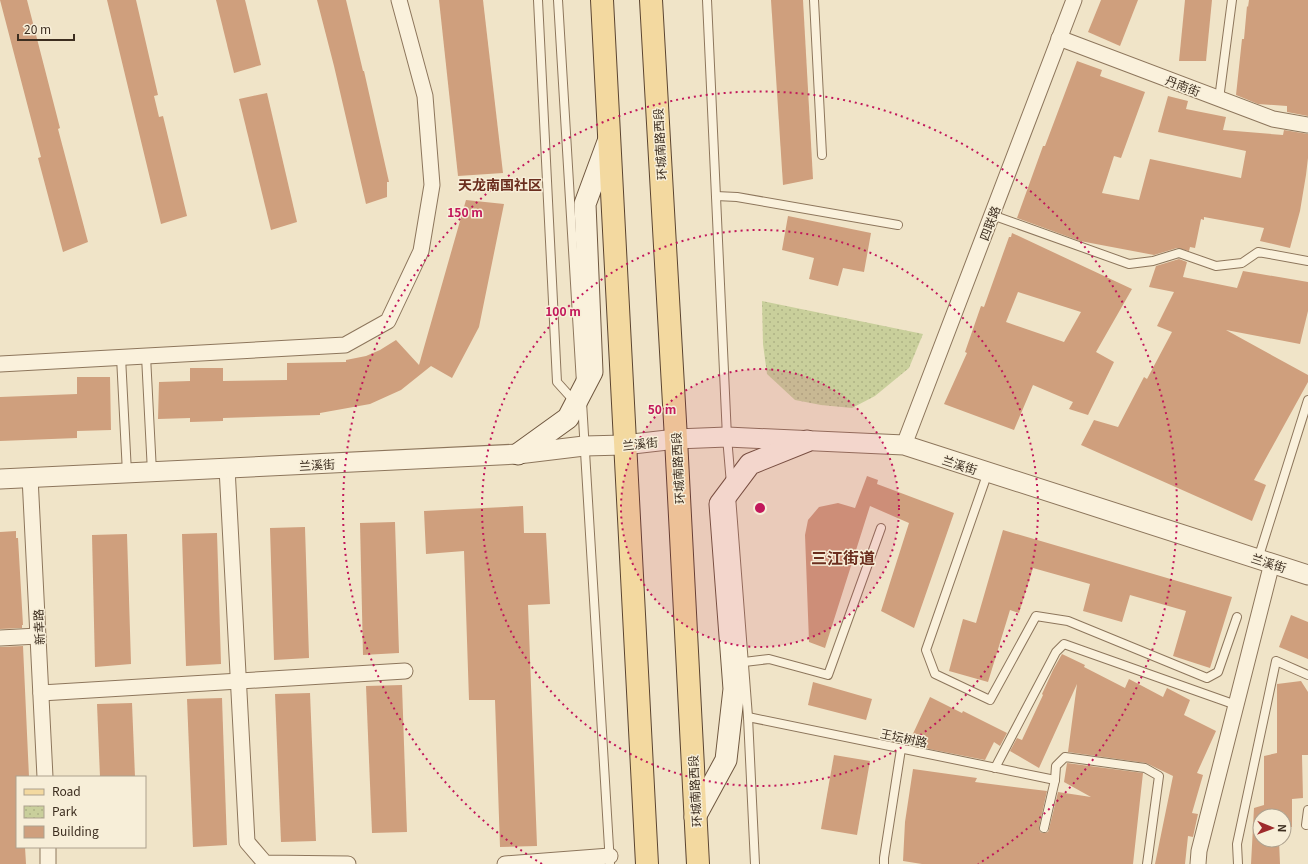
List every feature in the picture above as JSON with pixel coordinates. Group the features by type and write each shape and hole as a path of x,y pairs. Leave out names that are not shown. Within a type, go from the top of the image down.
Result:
{"main road":[{"path":"602,0 647,864"},
{"name":"环城南路西段","path":"651,0 698,864"},
{"path":"518,454 568,418 592,372 586,204 609,139"},
{"path":"695,817 726,760 734,689 720,504 750,464 807,441"}],"street":[{"path":"0,364 345,345 388,321 421,251 432,185 425,96 399,0"},
{"name":"四联路","path":"904,446 1074,0"},
{"name":"丹南街","path":"1059,38 1273,119 1308,125"},
{"name":"兰溪街","path":"0,479 518,454 584,446 624,445 676,439 727,437 904,446 1308,575"},
{"path":"227,468 247,842 264,863 348,864"},
{"name":"新幸路","path":"30,477 45,776"},
{"path":"1198,864 1199,851 1236,706 1265,561"},
{"path":"0,638 38,636"},
{"path":"41,693 406,672"},
{"path":"48,848 48,864"},
{"path":"505,864 610,860"}],"lane":[{"path":"538,0 557,382 579,398"},
{"path":"558,0 579,398 584,446 610,860"},
{"path":"707,0 727,437 748,717 755,864"},
{"path":"814,0 822,155"},
{"path":"1220,99 1232,0"},
{"path":"716,196 737,197 898,225"},
{"path":"992,215 1129,264 1153,261 1179,253 1216,266 1242,263 1258,252 1308,261"},
{"path":"146,356 152,472"},
{"path":"121,357 127,472"},
{"path":"1265,561 1308,400"},
{"path":"988,472 926,650 936,674 990,700 1036,616 1068,621 1207,678 1218,672 1237,617"},
{"path":"744,662 769,659 828,674 881,528"},
{"path":"995,768 1056,652 1064,644 1236,706"},
{"path":"1238,864 1237,844 1276,662 1308,675"},
{"name":"王坛树路","path":"748,717 1055,780"},
{"path":"884,864 901,749"},
{"path":"1044,828 1055,780 1056,766 1064,757 1145,768 1159,776 1147,864"},
{"path":"1306,825 1308,810"}],"green space":[{"path":"762,301 923,334 909,368 875,396 852,408 821,405 795,400 767,374 763,344"}],"building":[{"path":"0,0 27,0 60,128 58,129 88,242 63,252 38,158 41,157"},
{"path":"107,0 136,0 158,95 154,96 159,117 163,116 187,216 161,224"},
{"path":"216,0 245,0 261,65 234,73"},
{"path":"317,0 346,0 364,71 389,182 387,182 387,197 366,204 334,66"},
{"path":"439,0 483,0 503,173 458,176"},
{"path":"771,0 803,0 813,179 783,185"},
{"path":"1101,0 1138,0 1120,46 1088,32"},
{"path":"1185,0 1212,0 1206,61 1179,61"},
{"path":"1249,0 1308,0 1308,116 1287,112 1287,106 1258,104 1236,95 1242,39 1244,39 1247,6 1248,7"},
{"path":"1077,61 1102,70 1100,76 1145,92 1121,158 1114,156 1102,193 1139,200 1150,159 1241,178 1246,151 1158,132 1168,96 1188,101 1186,109 1226,117 1223,130 1283,135 1284,130 1308,134 1306,175 1300,211 1290,248 1260,241 1264,228 1204,217 1204,220 1201,219 1195,248 1190,247 1189,251 1177,248 1154,255 1080,241 1017,218 1043,146 1045,146"},
{"path":"267,93 297,222 271,230 239,99"},
{"path":"466,200 504,204 479,327 452,378 431,366 401,390 370,404 320,413 320,415 223,418 223,421 190,422 190,418 158,419 159,382 190,381 190,368 223,368 223,381 287,380 287,363 346,362 346,360 366,356 380,350 396,340 419,365"},
{"path":"788,216 871,233 864,272 843,268 838,286 809,279 814,258 782,250"},
{"path":"1012,233 1132,289 1096,352 1114,362 1088,415 1069,409 1073,402 1033,385 1014,430 944,404 967,353 965,352 981,306 984,307 1009,237 1011,237","holes":["1018,292 1081,312 1064,342 1006,322"]},
{"path":"1179,259 1187,262 1183,277 1237,288 1243,271 1308,282 1308,311 1300,344 1226,330 1308,375 1308,382 1254,480 1266,485 1252,521 1081,445 1094,420 1118,427 1144,377 1147,379 1172,332 1157,326 1174,292 1149,287 1156,266"},
{"path":"77,377 110,377 111,430 77,431 77,438 0,441 0,397 77,394"},
{"path":"867,476 878,480 877,484 954,513 914,628 881,611 909,523 870,506 825,648 809,642 805,535 808,520 819,507 838,503 855,508"},
{"path":"523,506 524,533 546,533 550,604 528,605 537,846 500,847 495,700 469,700 464,551 426,554 424,511"},
{"path":"395,522 399,653 363,655 360,523"},
{"path":"305,527 309,658 274,660 270,528"},
{"path":"1003,530 1232,597 1210,668 1173,656 1186,611 1130,595 1122,622 1083,611 1090,584 1033,568 1019,613 1010,610 988,682 949,671 963,619 976,623"},
{"path":"16,531 16,538 18,538 23,625 22,628 0,629 0,532"},
{"path":"217,533 221,664 186,666 182,534"},
{"path":"127,534 131,664 95,667 92,535"},
{"path":"1291,615 1308,622 1308,659 1279,647"},
{"path":"23,646 29,776 16,776 16,848 25,848 26,864 0,864 0,647"},
{"path":"1062,654 1085,665 1084,667 1125,688 1129,679 1163,697 1167,688 1190,700 1184,715 1216,731 1197,773 1203,775 1192,813 1198,814 1193,837 1188,836 1185,864 1155,864 1173,776 1146,763 1068,752 1077,684 1039,768 1010,751 1017,738 1022,740 1053,670"},
{"path":"1301,681 1308,692 1308,755 1302,755 1303,798 1292,799 1292,808 1254,808 1264,805 1264,756 1277,753 1277,684"},
{"path":"813,682 872,699 866,720 808,705"},
{"path":"402,685 407,832 372,833 366,686"},
{"path":"310,693 316,841 281,842 275,694"},
{"path":"930,697 962,713 963,711 1007,733 1000,746 994,742 985,760 929,749 911,738"},
{"path":"222,698 227,845 193,847 187,699"},
{"path":"132,703 135,776 100,776 97,704"},
{"path":"834,755 870,761 857,835 821,829"},
{"path":"1067,763 1143,773 1133,864 922,864 903,861 905,822 913,769 977,778 975,782 1047,791 1039,827 1040,832 1043,833 1048,832 1058,792 1091,797 1064,782"},
{"path":"1252,845 1252,848 1279,848 1280,864 1251,864"}],"district":[{"name":"天龙南国社区","path":"500,184"},
{"name":"三江街道","path":"843,557"}]}
